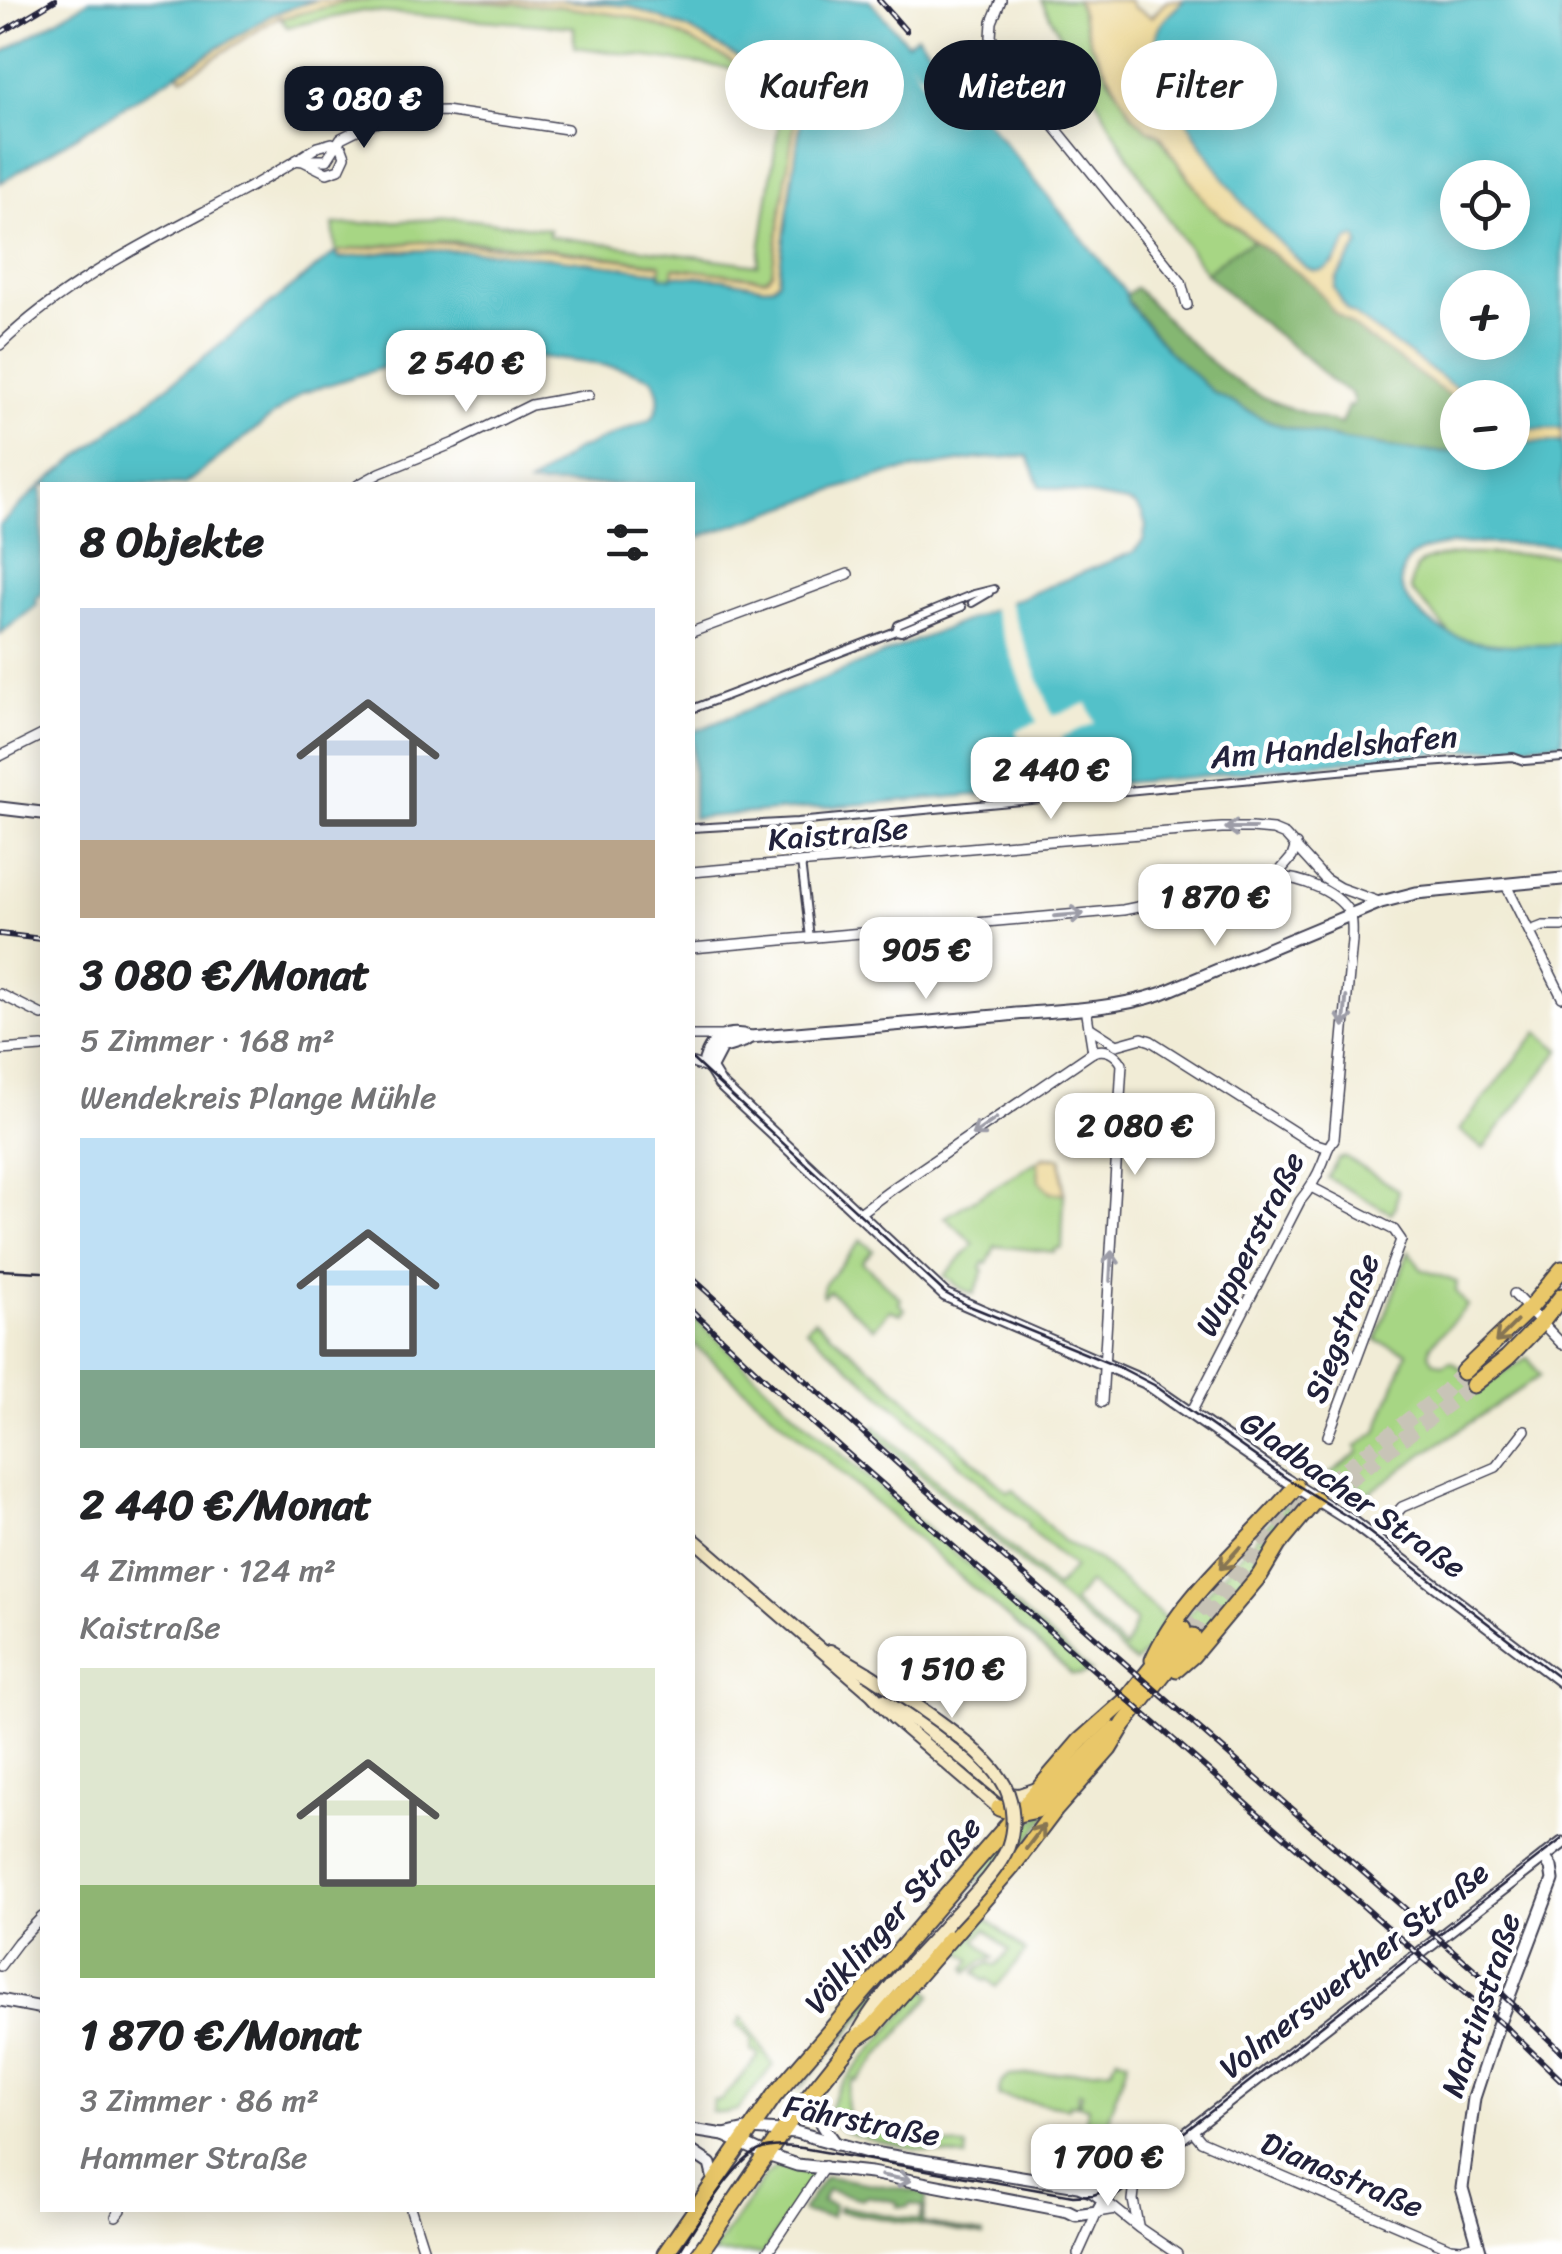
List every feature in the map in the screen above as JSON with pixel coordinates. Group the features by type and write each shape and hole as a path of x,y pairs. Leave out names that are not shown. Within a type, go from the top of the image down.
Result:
{"main road":[{"path":"1562,1269 1468,1379 1507,1358 1562,1296"},
{"path":"1156,1675 1164,1635 1296,1486"},
{"path":"1156,1675 1193,1655 1260,1576 1278,1545 1316,1499"},
{"path":"695,1541 1012,1820 1037,1810 1094,1748 1124,1724"},
{"name":"Völklinger Straße","path":"700,2254 812,2091 1012,1867 1108,1748 1188,1632"},
{"path":"816,1646 867,1673 972,1750 999,1777 1012,1810 1012,1834 1002,1857 880,2000 854,2040"},
{"name":"Völklinger Straße","path":"697,2198 793,2073 1081,1740 1156,1675"},
{"path":"872,1694 922,1725 1001,1791 1010,1795 1040,1788"},
{"path":"793,2073 794,2096 801,2099 812,2091"},
{"name":"Völklinger Straße","path":"664,2254 689,2212"}],"street":[{"path":"1001,0 991,37 1014,77 1180,282 1187,304"},
{"path":"296,160 327,160 341,138 365,126 428,110 567,129"},
{"path":"0,346 84,277 323,144 337,145"},
{"path":"364,482 532,404 589,395"},
{"path":"695,631 848,574"},
{"path":"896,630 898,624 994,590 972,603"},
{"path":"695,708 962,607"},
{"path":"0,756 40,736"},
{"name":"Am Handelshafen","path":"695,828 797,822 1413,764 1562,758"},
{"path":"0,808 40,813"},
{"name":"Kaistraße","path":"695,872 1222,828 1273,830 1296,845 1324,879 1381,902"},
{"path":"1275,877 1288,863 1296,845"},
{"path":"801,862 810,938"},
{"path":"695,948 1123,910 1275,877 1311,884 1340,902 1350,915"},
{"path":"695,1036 750,1037 1124,1003 1160,994 1381,902 1416,893 1562,878"},
{"path":"1506,885 1562,997"},
{"name":"Wupperstraße","path":"1191,1413 1311,1187 1326,1156 1326,1147 1332,1143 1352,941 1350,915"},
{"path":"1530,931 1562,926"},
{"path":"0,994 40,1014"},
{"path":"1086,1008 1093,1052"},
{"path":"1089,1028 1117,1045 1142,1038 1151,1040 1310,1142 1326,1147"},
{"path":"710,1069 706,1055 721,1036"},
{"path":"710,1069 721,1048 750,1037"},
{"path":"0,1050 40,1047"},
{"path":"858,1215 1093,1052 1111,1052 1122,1064 1102,1402"},
{"path":"695,1063 710,1069"},
{"name":"Gladbacher Straße","path":"710,1069 728,1092 945,1295 1146,1382 1374,1538 1562,1682"},
{"name":"Siegstraße","path":"1311,1187 1400,1236 1328,1436"},
{"path":"1514,1294 1562,1344"},
{"path":"1374,1538 1402,1507 1496,1467 1525,1430"},
{"path":"1544,1857 1562,1842"},
{"name":"Volmerswerther Straße","path":"1078,2254 1097,2212 1110,2204 1136,2174 1544,1857"},
{"name":"Martinstraße","path":"1480,2250 1462,2188 1474,2098 1553,1880 1544,1857"},
{"path":"0,1966 40,1919"},
{"path":"0,2000 40,2008"},
{"path":"812,2091 819,2122 836,2144"},
{"name":"Fährstraße","path":"695,2130 745,2136 784,2130 867,2152 1082,2187 1110,2204"},
{"name":"Dianastraße","path":"1192,2130 1201,2141 1450,2248 1480,2250"},
{"name":"Fährstraße","path":"745,2136 767,2155 798,2165 826,2166 1076,2215 1097,2212"},
{"path":"695,2154 710,2164 714,2180"},
{"path":"766,2254 826,2166"},
{"path":"1136,2174 1133,2200 1139,2228"},
{"path":"1068,2211 1081,2209 1088,2202 1089,2194 1082,2187"},
{"path":"1110,2204 1178,2254"},
{"path":"412,2212 425,2254"}],"green space":[{"path":"444,0 558,6 632,17 725,58 725,68 574,47 574,27 363,11 287,27 281,18 346,2"},
{"path":"1041,0 1077,0 1089,40 1063,40"},
{"path":"1101,64 1121,95 1121,130 1150,130 1159,135 1221,217 1254,241 1230,253 1206,273 1101,108"},
{"path":"778,130 793,130 772,273 766,279 675,268 673,278 660,276 660,264 480,243 410,243 336,252 333,225 456,218 549,229 549,236 758,265"},
{"path":"1254,241 1313,284 1368,338 1440,389 1440,452 1345,440 1284,427 1262,418 1214,393 1168,351 1124,296 1136,288 1198,351 1252,391 1289,408 1341,424 1348,406 1352,407 1354,402 1351,393 1332,382 1206,273 1230,253"},
{"path":"1463,554 1562,555 1562,649 1477,647 1458,642 1411,590 1420,564"},
{"path":"1538,1032 1560,1050 1483,1149 1459,1130"},
{"path":"1044,1157 1061,1158 1062,1248 1054,1252 995,1246 981,1268 984,1270 974,1294 944,1276 974,1244 945,1217"},
{"path":"1345,1157 1398,1190 1391,1213 1328,1178 1338,1159"},
{"path":"861,1240 873,1250 862,1262 901,1299 899,1303 905,1309 901,1314 890,1310 874,1328 829,1291 823,1296 822,1293 824,1285"},
{"path":"1409,1251 1421,1269 1457,1282 1456,1291 1467,1306 1431,1345 1429,1354 1433,1361 1443,1365 1451,1361 1478,1389 1528,1358 1540,1376 1368,1494 1358,1485 1342,1495 1321,1480 1359,1452 1356,1447 1377,1432 1407,1352 1376,1341"},
{"path":"695,1318 796,1414 1091,1672 1072,1674 695,1346"},
{"path":"814,1320 1008,1492 1013,1489 1062,1540 1098,1560 1166,1619 1150,1648 1135,1663 871,1431 875,1426 1056,1588 1074,1568 806,1329","holes":["1088,1583 1136,1621 1125,1649 1073,1603"]},
{"path":"1285,1505 1298,1513 1263,1567 1198,1641 1178,1625"},
{"path":"1099,1748 1016,1856 976,1882 800,2089 866,2003 1004,1840 1021,1824 1036,1820"},
{"path":"986,1918 1026,1952 996,1987 975,1973 990,1963 996,1966 1009,1951 986,1929 976,1940 994,1958 968,1972 971,1960 962,1953 956,1954"},
{"path":"925,1988 932,1995 857,2081 854,2079 847,2096 848,2113 857,2126 874,2135 875,2132 967,2148 966,2158 858,2136 835,2125 830,2116 839,2088"},
{"path":"742,2017 773,2065 738,2110 711,2112 713,2100 720,2101 758,2057 758,2053 751,2051 752,2040 737,2025"},
{"path":"1117,2057 1128,2061 1110,2112 1104,2157 1080,2153 1088,2107 1079,2105 1082,2093 1078,2092 1077,2105 1069,2104 1068,2108 998,2096 1001,2083 1009,2076 1112,2069"},
{"path":"777,2165 812,2174 813,2179 763,2254 712,2254 765,2176"},
{"path":"825,2176 927,2193 923,2223 983,2236 838,2211 839,2206 920,2221 923,2207 897,2206 897,2202 827,2190 822,2202 834,2205 831,2217 805,2213 802,2211"}],"sand":[{"path":"316,0 368,0 280,16 182,78 179,73 273,14"},
{"path":"444,0 562,0 630,6 688,29 725,50 725,58 632,17 558,6"},
{"path":"1077,0 1129,0 1133,7 1152,17 1167,0 1184,0 1158,29 1162,40 1121,40 1121,96 1101,61 1101,40 1090,40"},
{"path":"793,130 799,130 778,281 764,287 673,275 674,268 766,279 772,273"},
{"path":"1150,130 1194,130 1247,208 1333,265 1349,239 1357,237 1359,245 1334,287 1346,309 1445,380 1440,380 1440,389 1333,311 1313,284 1208,206 1160,135"},
{"path":"421,242 551,250 661,265 660,272 432,250 336,256 336,252"},
{"path":"1562,428 1562,442 1530,443 1530,429"},
{"path":"1044,1157 1061,1158 1064,1193 1050,1193 1039,1180 1038,1161"}],"water":[{"path":"90,0 316,0 273,14 0,183 0,54"},
{"path":"562,0 869,0 907,43 917,35 924,44 924,130 994,130 1124,290 1128,303 1168,351 1214,393 1284,427 1414,451 1440,452 1440,470 1530,470 1530,443 1562,442 1562,545 1471,544 1424,550 1403,569 1401,584 1415,609 1450,634 1504,645 1562,645 1562,742 695,818 695,731 1133,552 1143,541 1146,526 1142,513 1127,502 1040,486 1028,456 977,459 891,473 695,538 695,482 533,482 574,451 651,419 659,399 652,378 589,363 451,346 302,393 188,482 47,482 336,252 339,258 424,250 503,253 660,272 660,276 672,278 673,275 773,286 778,281 799,130 904,130 904,40 725,40 725,50 688,29 630,6"},
{"path":"1184,0 1562,0 1562,428 1530,429 1530,380 1445,380 1346,309 1334,287 1359,245 1357,237 1349,239 1332,265 1313,270 1305,267 1252,214 1193,130 1277,130 1277,40 1156,40 1163,22"},
{"path":"40,488 40,596 37,605 0,634 0,525"}],"pier":[{"path":"1007,598 1053,716 1087,703 1095,723 1061,737 1083,792 1065,793 1045,743 1024,751 1016,731 1037,722 991,605"}],"tunnel":[{"path":"1183,1629 1284,1517 1445,1391 1463,1372"},
{"path":"1311,1509 1473,1385"},
{"path":"1193,1636 1279,1538"}],"tram line":[{"path":"695,1062 945,1293 1154,1385 1353,1520 1562,1680"},
{"path":"0,1270 40,1272"},
{"path":"678,2254 739,2166 762,2149 772,2147 802,2148 1073,2196 1111,2189 1562,1839"}],"railway":[{"path":"0,33 55,0"},
{"path":"879,0 906,31"},
{"path":"0,934 40,939"},
{"path":"695,1281 927,1490 1499,1991 1562,2052"},
{"path":"695,1314 800,1412 1509,2030 1562,2081"}]}
